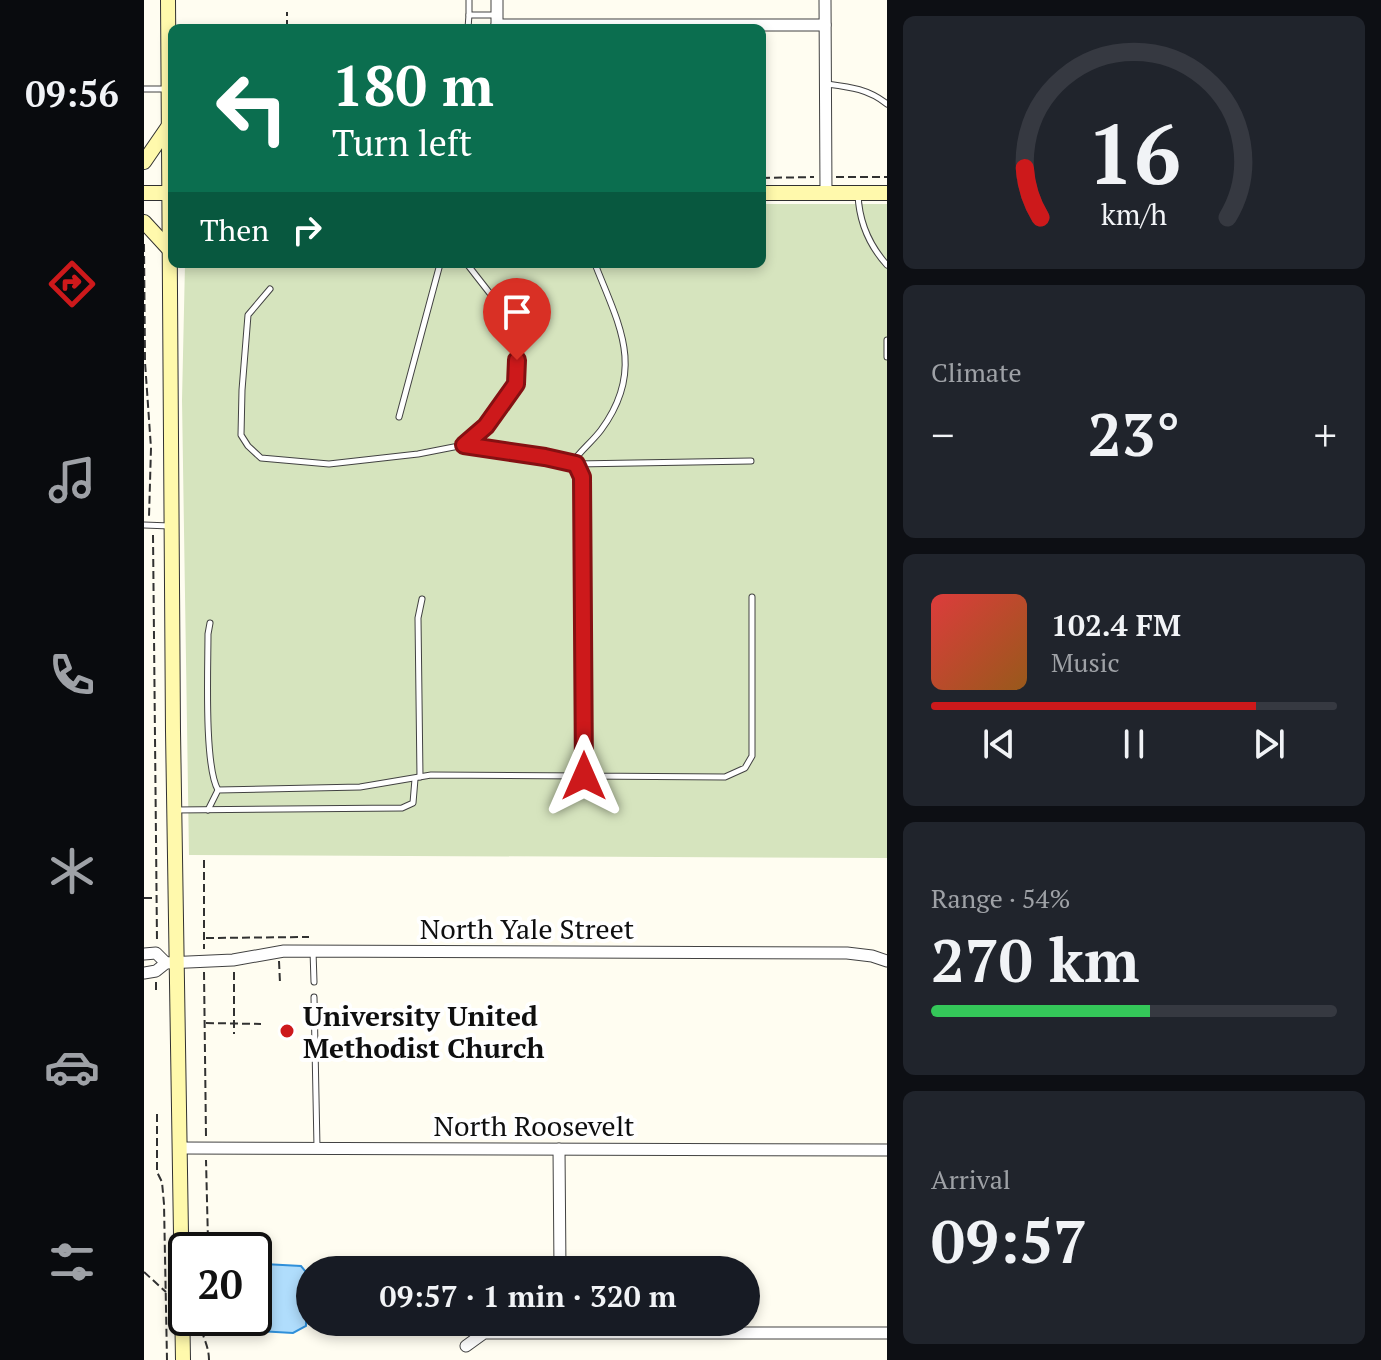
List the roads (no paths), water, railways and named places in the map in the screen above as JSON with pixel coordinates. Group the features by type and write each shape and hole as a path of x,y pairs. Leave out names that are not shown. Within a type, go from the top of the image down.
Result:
{"main road":[{"path":"144,162 168,127 168,0"},
{"path":"144,193 168,193"},
{"path":"766,193 887,193"},
{"path":"144,222 168,248"},
{"path":"168,268 174,810 172,964 180,1148 183,1360"}],"street":[{"path":"497,0 497,23 661,24"},
{"path":"825,0 826,193"},
{"path":"766,25 825,25"},
{"name":"North Yale Street","path":"144,973 172,964 233,960 284,951 847,953 887,961"},
{"name":"North Yale Street","path":"144,954 156,953 172,964"},
{"name":"North Roosevelt","path":"180,1148 887,1150"},
{"path":"559,1149 560,1256"},
{"path":"760,1331 887,1333"},
{"path":"466,1346 480,1336"}],"lane":[{"path":"468,24 469,0"},
{"path":"469,15 497,23"},
{"path":"826,84 856,87 876,95 887,104"},
{"path":"144,89 168,89"},
{"path":"858,193 863,225 887,265"},
{"path":"399,417 439,268"},
{"path":"464,445 486,426 516,384 517,337 506,314 470,268"},
{"path":"574,464 613,409 627,371 622,332 597,268"},
{"path":"270,289 248,315 242,390 241,435 261,458 329,464 418,454 464,445 574,464 751,461"},
{"path":"887,340 887,357"},
{"path":"574,464 582,477 584,776"},
{"path":"148,525 171,526"},
{"path":"218,790 360,787 431,775 725,777 745,768 752,756 752,597"},
{"path":"174,810 402,808 413,803 418,778 418,618 422,599"},
{"path":"210,623 210,759 218,790"},
{"path":"208,810 218,790"},
{"path":"313,951 314,982"},
{"path":"314,997 317,1148"}],"water":[{"path":"272,1264 296,1266 296,1331 272,1332"}],"place":[{"name":"University United Methodist Church","path":"287,1031"}]}
